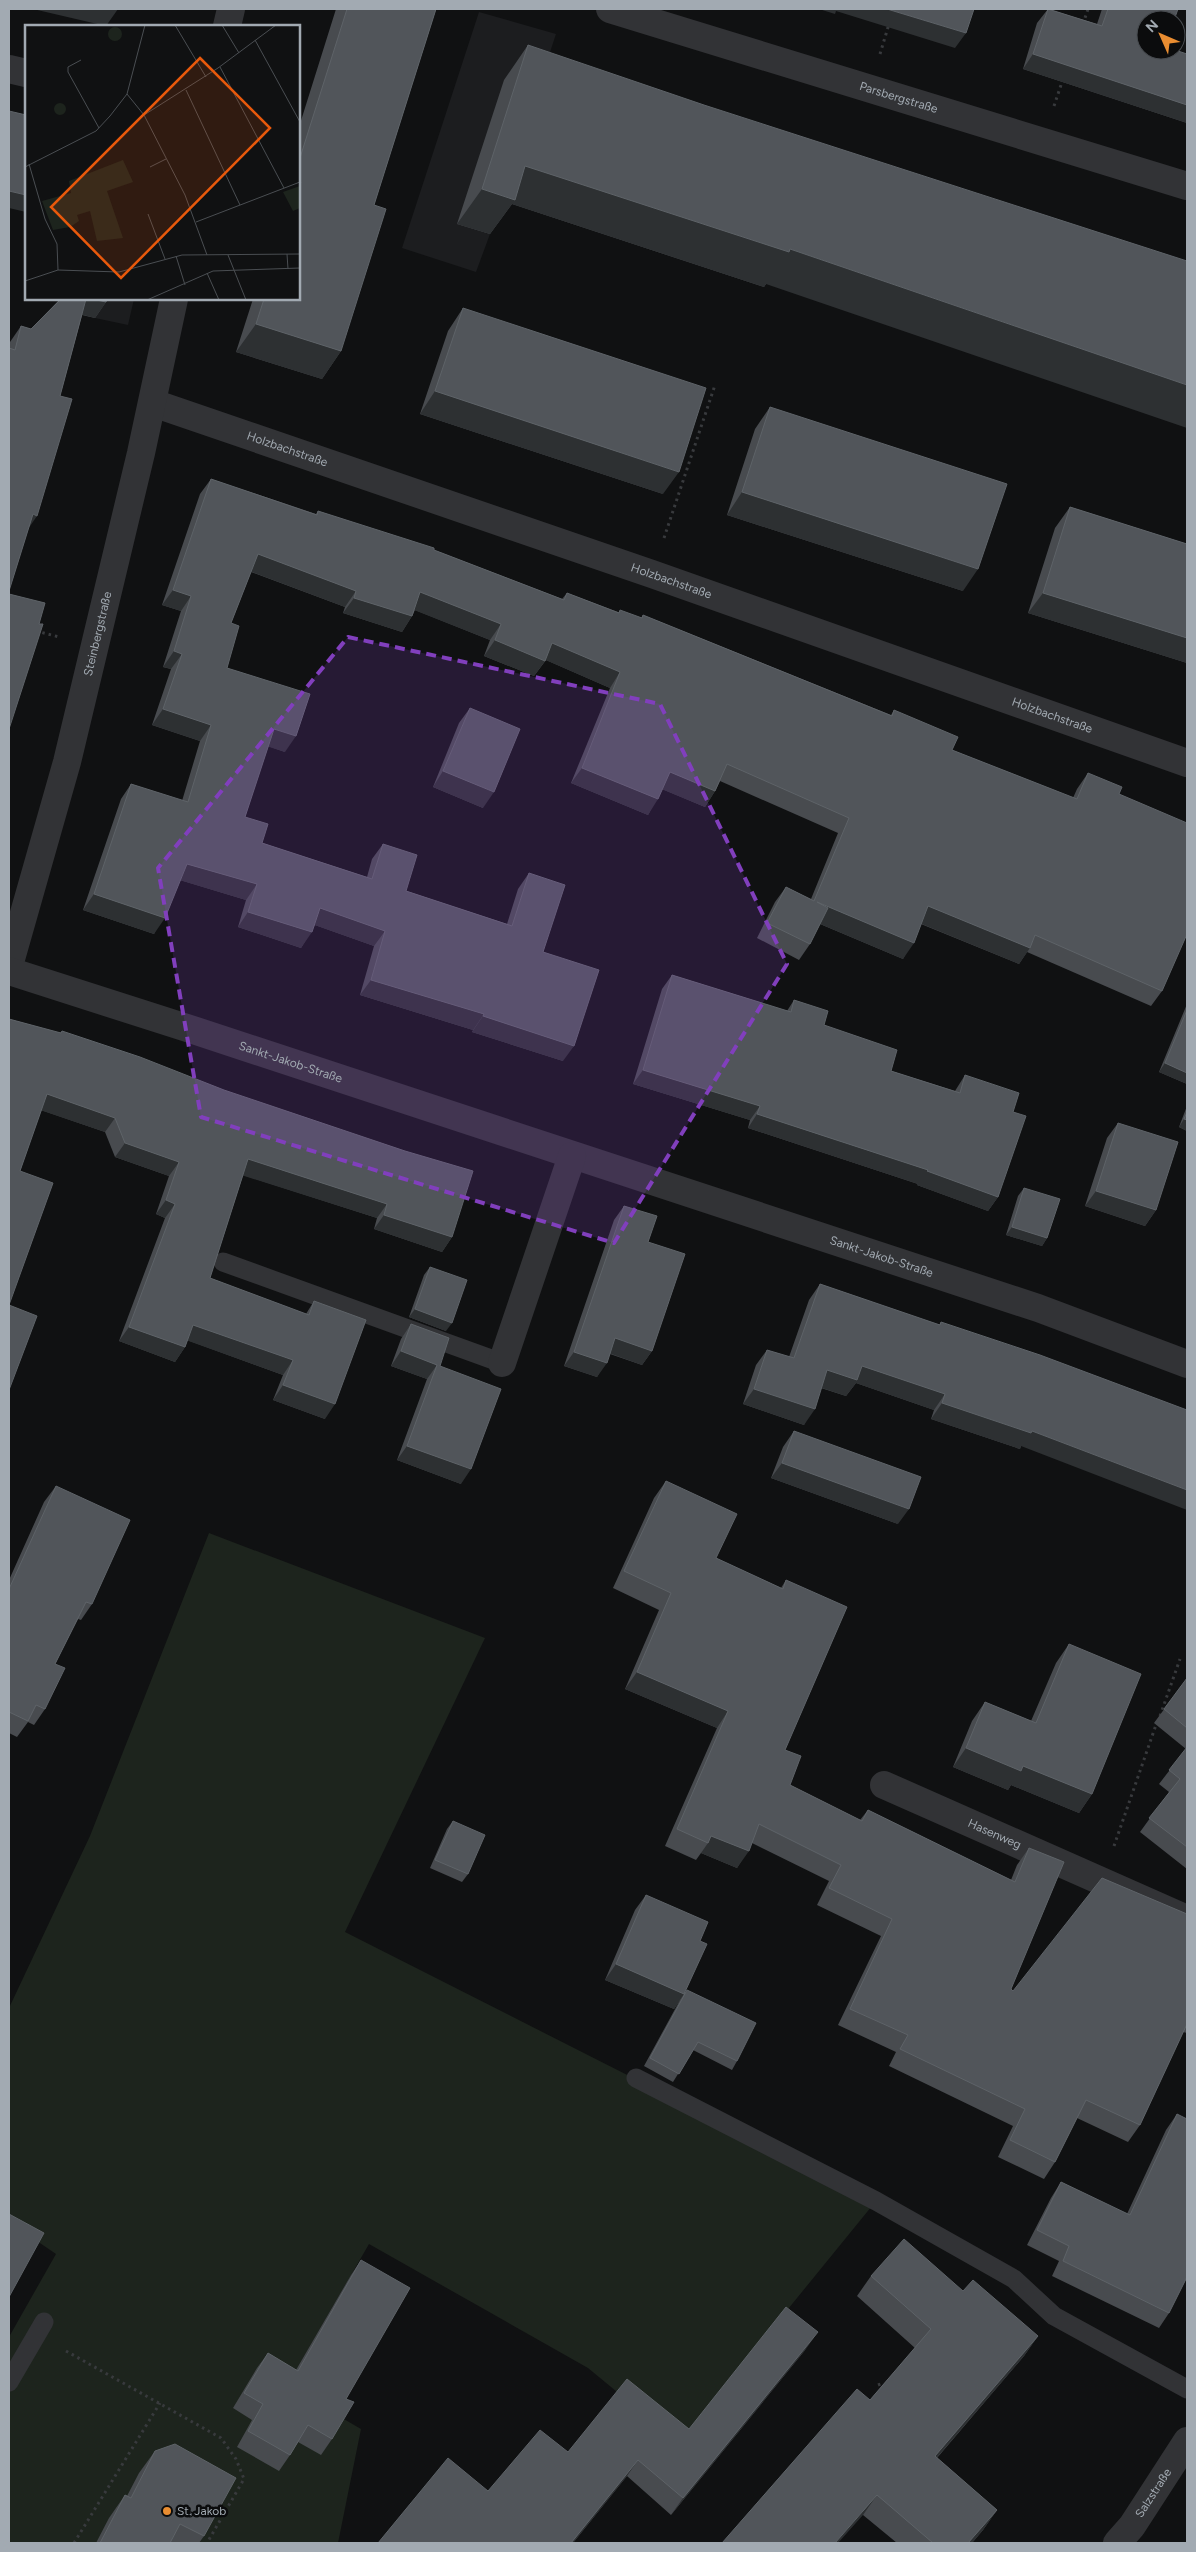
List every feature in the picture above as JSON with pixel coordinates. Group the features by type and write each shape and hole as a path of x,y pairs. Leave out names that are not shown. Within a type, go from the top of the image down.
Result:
{"street":[{"path":"227,25 230,9"},
{"name":"Parsbergstraße","path":"610,9 1043,140 1187,186"},
{"path":"9,69 25,73"},
{"name":"Steinbergstraße","path":"9,966 67,762 153,403 174,300"},
{"name":"Holzbachstraße","path":"153,403 652,574 1187,763"},
{"name":"Sankt-Jakob-Straße","path":"9,971 188,1028 572,1156 1078,1321 1187,1364"},
{"path":"502,1363 572,1156"},
{"name":"Hasenweg","path":"884,1785 1187,1919"},
{"name":"Salzstraße","path":"1117,2543 1132,2526 1187,2441"}],"lane":[{"path":"223,1262 502,1363"},
{"path":"636,2078 876,2201 1014,2279 1054,2316 1187,2389"},
{"path":"9,2382 40,2328"}],"path":[{"path":"1081,28 1088,9"},
{"path":"870,88 891,18"},
{"path":"1043,140 1065,74"},
{"path":"652,574 715,385"},
{"path":"30,630 95,646"},
{"path":"1101,1882 1180,1659"},
{"path":"40,2328 221,2438 236,2459 244,2479 207,2543"},
{"path":"878,2385 883,2382"},
{"path":"74,2543 160,2402"}],"highlighted area":[{"path":"348,637 660,704 787,964 614,1243 201,1117 158,868"}],"shaded area":[{"path":"479,12 556,34 476,272 402,248"},
{"path":"61,300 134,300 128,325 95,318"},
{"path":"209,1533 485,1638 345,1932 876,2201 679,2443 588,2368 369,2244 287,2386 361,2429 338,2543 9,2543 9,2337 56,2254 9,2222 9,2008 90,1836"}],"building":[{"path":"347,9 436,9 374,205 386,209 341,351 256,324 264,300 300,300 300,158"},
{"path":"887,9 974,9 966,33"},
{"path":"1048,9 1102,26 1108,9 1178,9 1136,10 1136,60 1186,60 1187,54 1187,105 1033,54"},
{"path":"528,45 704,105 1187,261 1187,385 790,249 789,252 525,166 515,200 482,189"},
{"path":"9,111 25,115 25,195 9,191"},
{"path":"60,300 86,300 60,396 72,399 37,516 33,514 9,591 9,348 15,350 21,326 31,329"},
{"path":"463,308 706,388 679,472 435,391"},
{"path":"770,407 1007,484 978,569 742,492"},
{"path":"211,479 317,515 318,511 434,548 434,550 564,600 567,593 619,613 620,610 642,618 643,615 892,716 894,710 958,737 952,750 1077,799 1088,773 1122,787 1119,794 1187,823 1187,934 1162,991 1035,935 1030,948 928,906 914,943 817,902 828,908 810,944 767,923 786,887 814,901 849,818 727,764 715,791 670,772 658,799 582,768 620,672 552,643 545,661 495,640 501,624 420,592 412,616 354,598 356,591 258,554 231,623 239,626 227,668 310,694 296,736 274,729 245,817 268,824 262,843 372,879 383,844 417,855 406,891 512,926 529,873 565,885 543,952 599,970 574,1046 483,1016 484,1014 371,980 385,931 320,908 312,932 248,912 257,884 187,864 165,918 94,894 131,784 188,802 211,725 163,709 182,654 174,651 191,596 173,590"},
{"path":"1070,507 1187,544 1187,638 1043,593"},
{"path":"9,594 45,603 39,624 43,624 9,729"},
{"path":"470,708 520,729 494,792 443,771"},
{"path":"672,975 791,1012 794,1000 828,1011 824,1025 897,1050 891,1071 960,1093 965,1075 1019,1093 1013,1112 1026,1116 998,1197 928,1170 757,1114 760,1106 643,1070"},
{"path":"1187,1010 1187,1073 1165,1063"},
{"path":"9,1019 61,1033 62,1031 140,1057 224,1090 405,1151 473,1171 452,1237 384,1215 387,1204 248,1159 210,1278 309,1315 314,1301 366,1320 335,1404 283,1385 293,1360 193,1325 185,1347 129,1327 175,1204 166,1200 179,1162 125,1143 115,1118 47,1094 20,1171 53,1183 9,1305"},
{"path":"1118,1123 1178,1142 1156,1210 1096,1191"},
{"path":"1024,1188 1060,1199 1047,1238 1012,1227"},
{"path":"624,1206 657,1216 648,1242 685,1254 652,1351 615,1338 607,1363 574,1352"},
{"path":"430,1267 467,1280 452,1323 415,1309"},
{"path":"820,1284 940,1325 941,1322 1040,1355 1187,1410 1187,1490 1032,1431 1031,1433 942,1403 945,1394 862,1366 857,1380 827,1370 815,1409 754,1389 767,1350 794,1358"},
{"path":"9,1305 37,1316 9,1390"},
{"path":"411,1324 449,1338 440,1366 501,1389 471,1469 407,1446 437,1365 401,1351"},
{"path":"794,1431 921,1477 909,1509 782,1463"},
{"path":"666,1481 737,1514 716,1558 783,1589 786,1580 847,1607 785,1750 801,1756 790,1785 862,1821 868,1810 1015,1882 1029,1848 1064,1862 1011,1989 1013,1991 1102,1878 1187,1914 1187,2024 1140,2125 1086,2100 1055,2162 1010,2140 1025,2109 900,2049 908,2035 850,2009 892,1919 829,1888 841,1865 759,1824 749,1851 711,1836 708,1843 677,1829 728,1711 637,1672 671,1593 624,1571"},
{"path":"56,1486 130,1520 92,1604 86,1602 55,1664 65,1668 45,1709 36,1705 28,1721 9,1712 9,1589"},
{"path":"1069,1644 1141,1674 1092,1794 1023,1766 1021,1771 966,1748 985,1702 1036,1723"},
{"path":"1187,1678 1187,1728 1164,1709"},
{"path":"1187,1747 1187,1847 1149,1818 1180,1779 1169,1770"},
{"path":"453,1821 485,1835 468,1874 435,1860"},
{"path":"646,1895 708,1922 700,1941 707,1944 684,1994 616,1964"},
{"path":"687,1990 756,2023 737,2061 698,2042 679,2074 650,2058"},
{"path":"1177,2114 1187,2119 1187,2277 1169,2313 1063,2261 1069,2246 1037,2230 1061,2182 1130,2215"},
{"path":"9,2214 44,2233 9,2297"},
{"path":"904,2239 963,2291 973,2280 1038,2336 935,2456 997,2510 968,2543 933,2543 877,2495 835,2543 722,2543 857,2389 870,2400 931,2329 871,2276"},
{"path":"361,2260 410,2288 346,2399 354,2402 332,2439 308,2425 290,2455 248,2431 263,2404 244,2393 268,2353 298,2371"},
{"path":"786,2307 818,2332 683,2498 638,2460 571,2543 378,2543 448,2458 488,2491 540,2430 568,2452 627,2379 689,2429"},
{"name":"St. Jakob","path":"175,2444 236,2478 204,2536 180,2524 170,2543 100,2543 125,2495 131,2498 155,2451"}],"place":[{"name":"St. Jakob","path":"167,2511"}]}
